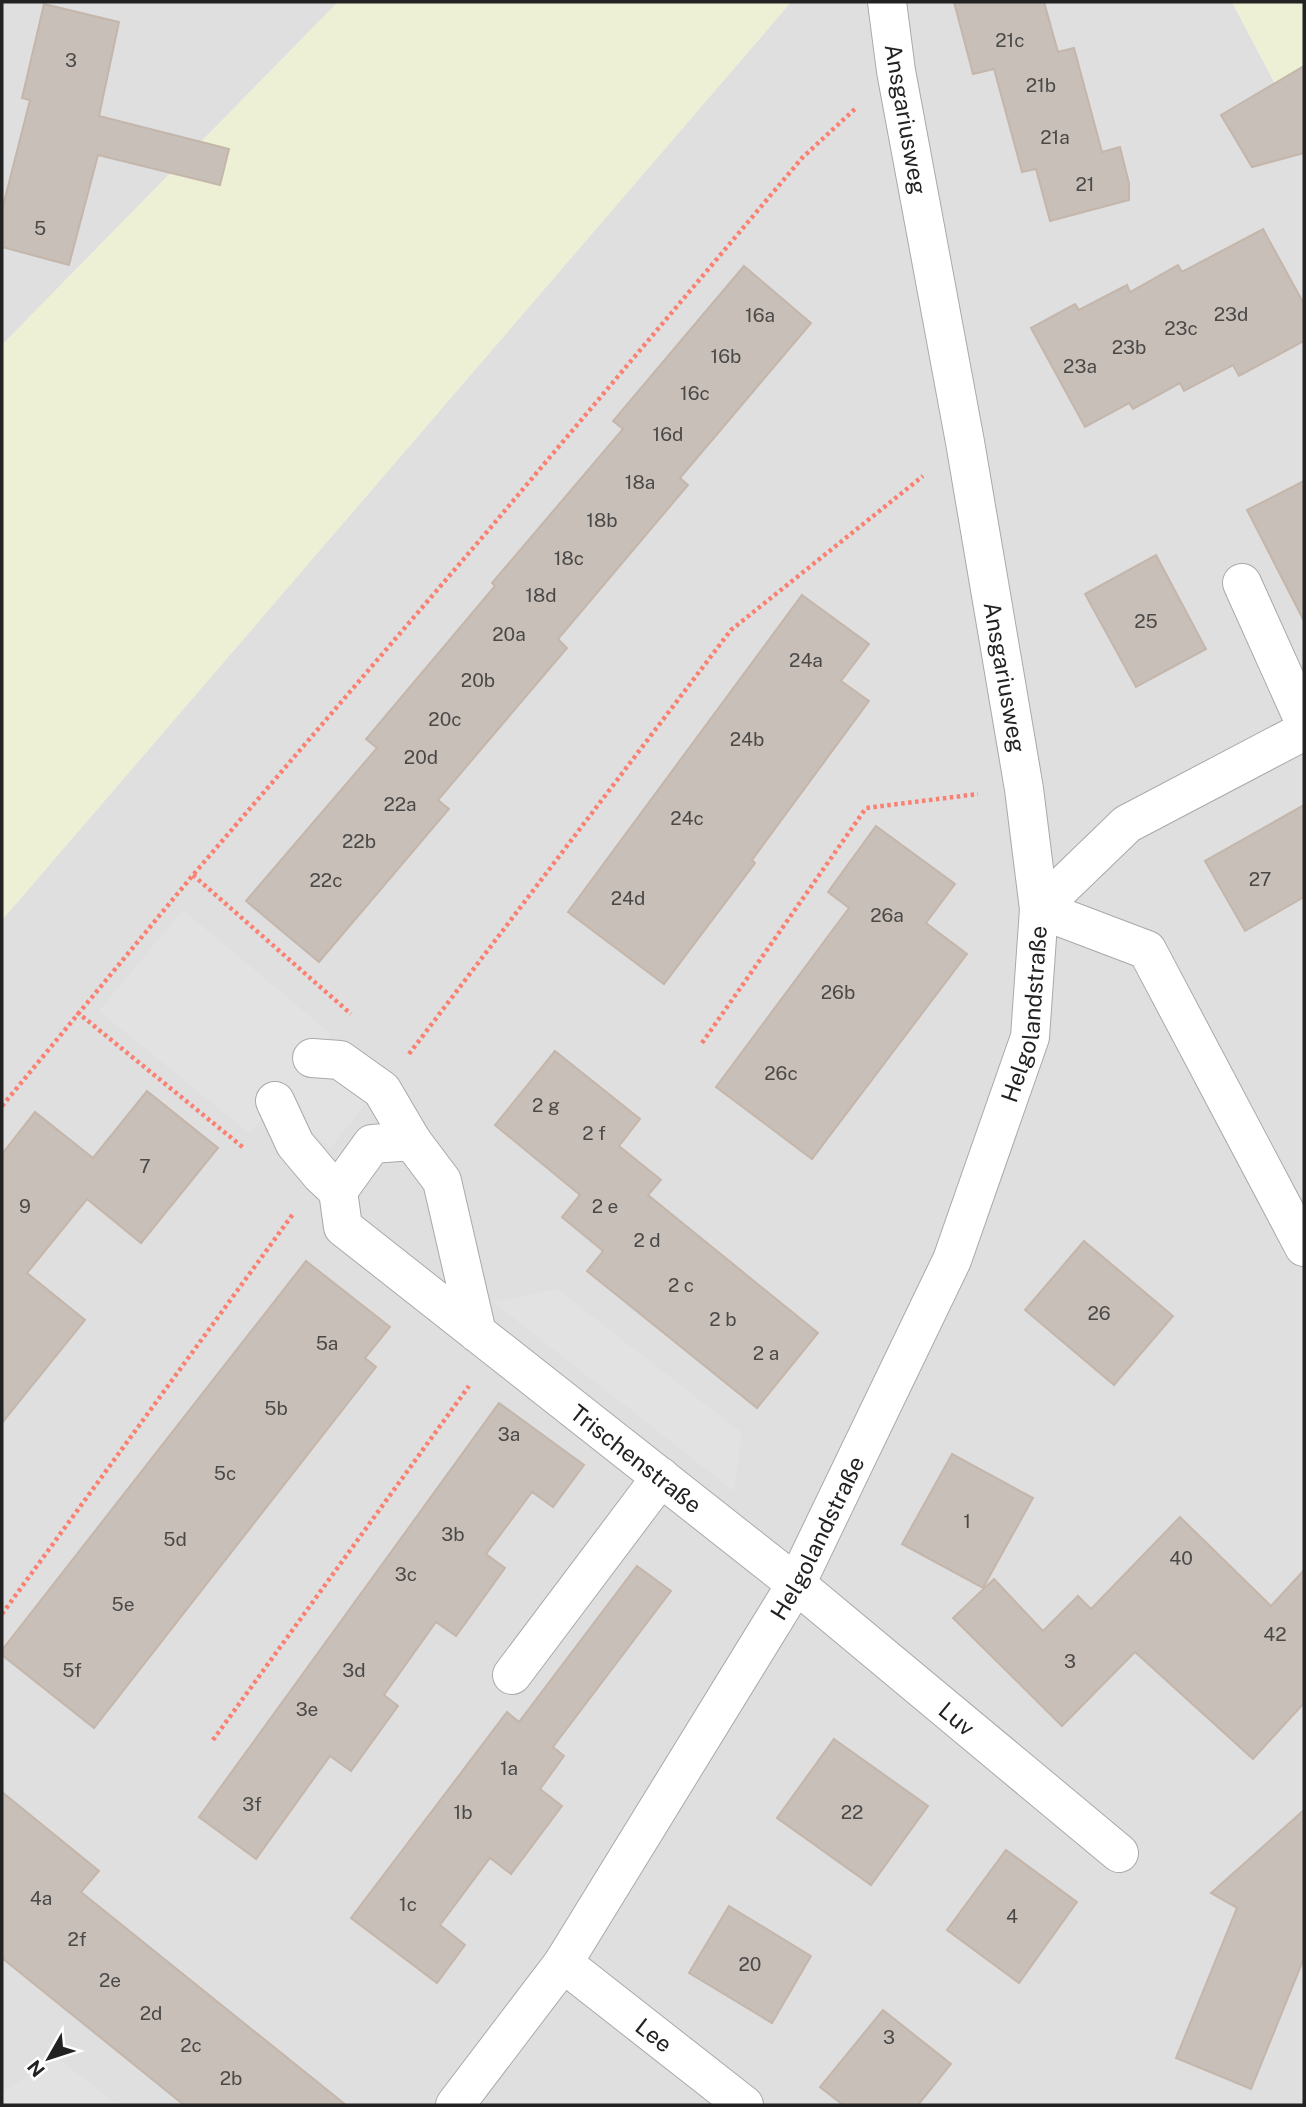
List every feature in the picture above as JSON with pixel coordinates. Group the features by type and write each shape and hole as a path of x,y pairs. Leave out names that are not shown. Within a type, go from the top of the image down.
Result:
{"street":[{"name":"Ansgariusweg","path":"887,2 896,71 965,442 1024,789 1039,909"},
{"path":"1242,583 1304,721"},
{"path":"1304,731 1127,824 1039,909 1147,950 1304,1247"},
{"name":"Helgolandstraße","path":"454,2105 563,1963 796,1584 951,1260 1030,1037 1039,909"},
{"path":"312,1058 340,1060 382,1090 412,1142 442,1181 486,1340"},
{"path":"275,1101 295,1144 329,1183 372,1144 412,1142"},
{"name":"Trischenstraße","path":"329,1183 344,1227 796,1584"},
{"path":"512,1675 661,1477"},
{"name":"Luv","path":"796,1584 1119,1853"},
{"name":"Lee","path":"563,1963 744,2105"}],"path":[{"path":"2,1106 192,875 486,533 802,158 896,71"},
{"path":"382,1090 731,630 965,442"},
{"path":"702,1043 866,808 1024,789"},
{"path":"192,875 354,1017"},
{"path":"77,1012 250,1154"},
{"path":"2,1614 329,1183"},
{"path":"213,1740 486,1340"}],"shaded area":[{"path":"2,2 338,2 2,345"},
{"path":"791,2 1232,2 1304,139 1304,2105 2,2105 2,920"},
{"path":"183,910 331,1034 312,1059 367,1102 330,1148 276,1102 249,1133 99,1011"},
{"path":"557,1289 742,1433 734,1491 493,1302"},
{"path":"58,2058 118,2105 2,2105 2,2092"}],"green space":[{"path":"338,2 791,2 2,920 2,345"},
{"path":"1232,2 1304,2 1304,139"}],"building":[{"path":"954,2 1044,2 1058,52 1074,48 1102,152 1120,147 1129,183 1129,200 1050,221 1036,169 1022,172 994,69 973,74"},
{"path":"44,4 119,22 99,116 229,149 220,185 98,155 69,265 2,247 2,210 30,100 22,98"},
{"path":"1304,66 1304,153 1252,167 1221,115"},
{"path":"1263,229 1304,304 1304,341 1239,376 1233,365 1184,391 1180,383 1133,409 1129,403 1085,427 1031,328 1075,304 1079,310 1127,285 1130,292 1178,265 1182,272"},
{"path":"744,266 811,323 680,478 688,485 558,639 567,648 438,800 449,809 319,962 246,901 377,748 366,739 495,586 492,583 623,429 613,421"},
{"path":"1304,481 1304,621 1247,510"},
{"path":"1156,555 1206,649 1136,687 1085,594"},
{"path":"802,595 869,644 841,681 869,701 752,860 755,863 664,984 568,912"},
{"path":"1304,805 1304,897 1245,931 1205,861"},
{"path":"876,826 955,884 926,923 967,954 812,1159 716,1087 849,908 828,892"},
{"path":"555,1051 640,1119 619,1146 661,1180 648,1195 818,1333 757,1408 587,1271 603,1251 562,1217 580,1195 495,1125"},
{"path":"147,1091 218,1148 141,1243 87,1199 27,1273 85,1320 2,1423 2,1154 35,1112 93,1158"},
{"path":"1084,1241 1173,1316 1114,1385 1025,1310"},
{"path":"306,1261 390,1327 365,1358 376,1367 94,1728 2,1655 2,1650"},
{"path":"499,1403 584,1465 553,1507 532,1492 486,1554 505,1568 456,1636 436,1622 384,1695 398,1706 351,1771 330,1756 256,1859 199,1817"},
{"path":"952,1454 1033,1498 983,1588 902,1544"},
{"path":"1180,1517 1271,1606 1304,1570 1304,1703 1253,1759 1135,1652 1062,1726 953,1618 994,1579 1043,1631 1078,1596 1091,1609"},
{"path":"637,1566 671,1591 553,1747 564,1756 540,1789 562,1806 511,1874 490,1858 440,1925 465,1945 437,1983 351,1918 507,1712 519,1722"},
{"path":"834,1739 928,1806 871,1885 777,1818"},
{"path":"2,1792 99,1871 81,1892 346,2105 184,2105 2,1958"},
{"path":"1304,1810 1304,1958 1251,2089 1176,2058 1237,1908 1211,1893"},
{"path":"1006,1850 1077,1902 1019,1983 947,1930"},
{"path":"729,1906 811,1956 772,2023 689,1973"},
{"path":"883,2010 951,2064 918,2105 843,2105 820,2087"}]}
